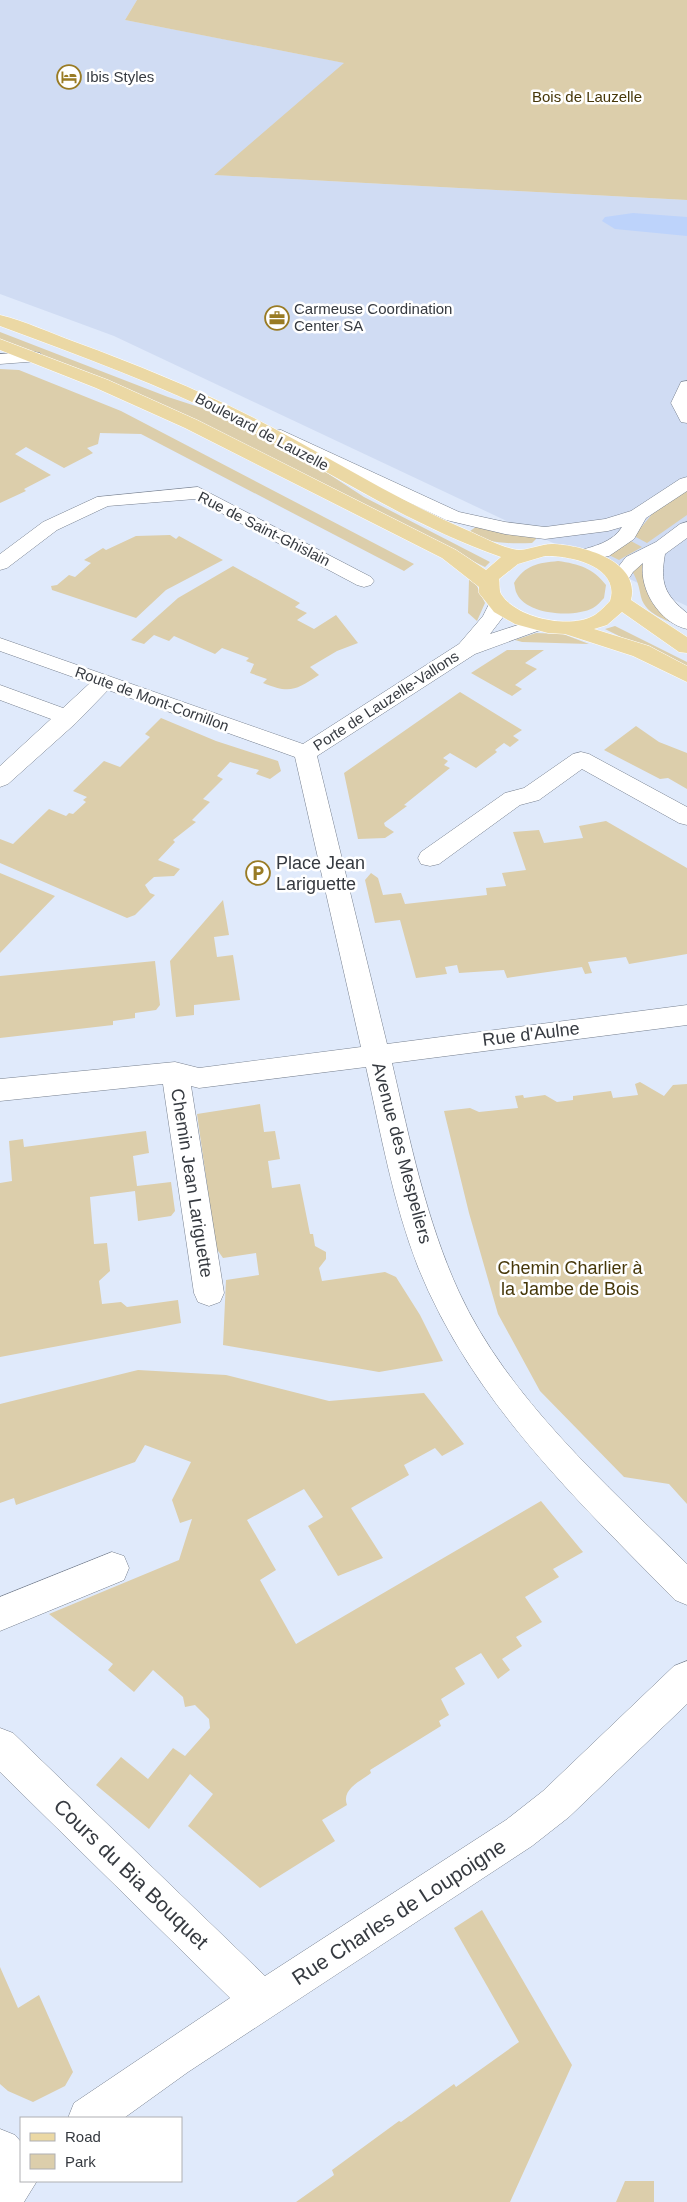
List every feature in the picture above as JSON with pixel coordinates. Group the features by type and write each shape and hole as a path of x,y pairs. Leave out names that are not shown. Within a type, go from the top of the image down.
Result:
{"main road":[{"name":"Boulevard de Lauzelle","path":"5,323 207,402 388,500 486,546 518,556"},
{"name":"Boulevard de Lauzelle","path":"0,344 102,384 191,424 449,554 478,574 488,584"},
{"path":"569,628 602,619 613,611 620,602 623,591 619,579 611,570 584,555 552,550 537,551 518,556 495,569 488,584 490,595 497,606 514,617 536,625 569,628 641,651 687,675"},
{"path":"620,602 687,647"}],"street":[{"path":"0,359 34,358"},
{"path":"687,386 680,403 687,418"},
{"path":"256,427 280,434 453,516 506,528 545,533 608,525 638,515 687,483"},
{"name":"Rue de Saint-Ghislain","path":"0,564 50,526 104,500 198,493 364,582"},
{"path":"584,555 602,552 627,535 638,515"},
{"path":"619,579 626,564 647,552 654,551 687,528"},
{"path":"654,551 653,586 664,603 687,623"},
{"name":"Porte de Lauzelle-Vallons","path":"467,649 493,618 497,606"},
{"name":"Porte de Lauzelle-Vallons","path":"305,753 467,649 536,625"},
{"name":"Route de Mont-Cornillon","path":"0,644 305,753"},
{"path":"0,779 68,718 104,682"},
{"path":"0,692 68,718"},
{"name":"Avenue des Mespeliers","path":"305,753 331,873 407,1184 430,1259 463,1330 503,1392 534,1432 568,1470 687,1588"},
{"path":"430,858 513,798 531,795 581,759 687,817"},
{"name":"Rue d'Aulne","path":"0,1090 174,1072 199,1078 687,1015"},
{"name":"Chemin Jean Lariguette","path":"174,1072 208,1293"},
{"path":"0,1614 112,1568"},
{"name":"Rue Charles de Loupoigne","path":"90,2117 174,2058 519,1833 556,1804 687,1678"},
{"name":"Cours du Bia Bouquet","path":"0,1746 262,2001"}],"shaded area":[{"path":"0,0 137,0 125,20 345,63 215,175 687,200 687,606 114,336 0,294"}],"green space":[{"name":"Bois de Lauzelle","path":"137,0 687,0 687,200 214,175 344,63 125,20"},
{"path":"0,332 168,397 208,410 304,458 364,497 490,562 485,567 87,372 0,339"},
{"path":"0,369 19,370 121,411 414,564 404,571 141,434 100,433 98,444 87,448 93,453 64,468 26,447 15,454 51,475 24,489 26,491 0,503"},
{"path":"687,490 687,515 647,543 634,536 653,513"},
{"path":"477,526 535,535 536,539 532,543 507,543 490,541 466,534"},
{"path":"170,535 176,539 179,536 223,560 166,590 136,618 52,590 51,586 57,585 69,575 75,577 91,563 84,560 103,548 106,550 136,536"},
{"path":"629,540 642,547 619,560 609,555"},
{"path":"650,556 685,628 659,617 644,604 632,571"},
{"path":"558,561 579,565 596,574 606,585 604,598 593,608 563,614 540,610 522,601 516,593 514,583 518,577 533,566"},
{"path":"233,566 300,603 295,607 307,613 297,620 314,629 336,615 358,643 337,651 310,667 319,675 298,687 287,689 263,683 267,679 250,673 254,664 246,661 249,658 222,648 215,654 174,636 169,641 154,635 144,644 131,640 178,598"},
{"path":"469,580 475,582 485,603 477,621 468,613"},
{"path":"615,626 687,662 687,670 605,629"},
{"path":"536,633 563,634 589,644 522,642 515,640"},
{"path":"507,650 544,650 525,663 537,669 515,685 522,689 512,696 471,673"},
{"path":"460,692 522,730 513,736 519,740 510,747 504,743 495,750 497,752 476,768 450,753 443,758 448,761 444,765 450,768 404,805 407,806 384,823 385,826 394,832 385,838 358,839 344,773"},
{"path":"161,718 216,741 278,761 281,771 270,779 256,774 259,770 230,762 217,776 223,779 203,799 210,802 192,820 196,822 173,840 175,842 158,860 180,869 174,876 154,877 145,885 150,893 155,895 135,915 127,918 0,863 0,839 13,844 49,809 66,816 69,813 73,814 86,802 83,800 87,797 73,791 104,761 120,767 150,737 145,734"},
{"path":"636,726 659,742 687,753 687,789 668,778 660,779 604,750"},
{"path":"606,821 687,868 687,954 629,964 626,957 588,962 592,973 585,974 582,967 507,978 504,970 459,973 457,965 445,967 447,974 416,978 400,920 375,923 365,880 371,873 378,878 383,895 401,893 405,904 487,895 486,888 506,886 502,873 526,870 513,832 539,830 544,843 583,838 579,826"},
{"path":"0,873 55,896 0,953"},
{"path":"223,900 229,935 214,937 217,957 233,955 240,1000 194,1005 194,1015 176,1017 170,961"},
{"path":"155,961 160,1005 156,1010 135,1013 135,1018 113,1021 113,1025 0,1038 0,976"},
{"name":"Chemin Charlier à la Jambe de Bois","path":"640,1082 664,1096 673,1085 687,1084 687,1504 669,1484 624,1477 540,1391 498,1314 469,1213 444,1111 470,1108 479,1112 518,1108 515,1096 523,1095 524,1098 545,1095 557,1102 573,1100 573,1096 611,1091 613,1098 638,1095 635,1084"},
{"path":"260,1104 264,1132 275,1131 280,1159 268,1161 272,1188 300,1184 310,1234 313,1234 315,1246 326,1252 326,1259 319,1268 322,1281 385,1272 396,1277 420,1315 443,1361 379,1372 223,1345 226,1280 259,1275 256,1253 223,1258 216,1248 197,1114"},
{"path":"146,1131 149,1153 133,1156 137,1186 171,1182 175,1211 171,1216 138,1221 135,1191 90,1197 94,1244 107,1243 110,1271 99,1281 102,1304 121,1302 127,1307 178,1300 181,1323 0,1357 0,1183 12,1181 9,1141 23,1139 24,1147"},
{"path":"138,1370 226,1375 329,1401 424,1393 464,1444 442,1456 435,1448 404,1465 409,1475 351,1508 383,1558 338,1576 308,1526 323,1517 304,1489 247,1520 276,1570 260,1580 296,1644 541,1501 583,1552 553,1569 559,1577 525,1597 542,1622 516,1637 522,1646 502,1659 510,1670 498,1679 481,1653 455,1668 465,1684 441,1699 449,1715 439,1721 441,1726 370,1770 371,1773 349,1790 346,1799 347,1805 322,1820 335,1841 260,1888 188,1826 213,1794 190,1774 149,1829 96,1785 121,1757 148,1779 173,1748 185,1756 210,1728 209,1719 195,1705 185,1707 183,1697 153,1670 134,1692 108,1670 113,1664 49,1614 179,1560 192,1519 180,1523 172,1500 191,1462 145,1445 135,1462 16,1505 14,1498 0,1503 0,1404"},
{"path":"482,1910 572,2065 510,2202 296,2202 334,2175 332,2170 399,2121 401,2122 454,2084 456,2087 519,2042 454,1928"},
{"path":"0,1967 18,2008 39,1995 73,2072 65,2086 33,2102 8,2091 0,2084"},
{"path":"625,2181 654,2181 654,2202 616,2202"}],"water":[{"path":"633,213 687,217 687,236 615,229 602,221 605,217"}],"place":[{"name":"Ibis Styles","path":"69,77"},
{"name":"Carmeuse Coordination Center SA","path":"277,318"},
{"name":"Place Jean Lariguette","path":"258,873"}]}
